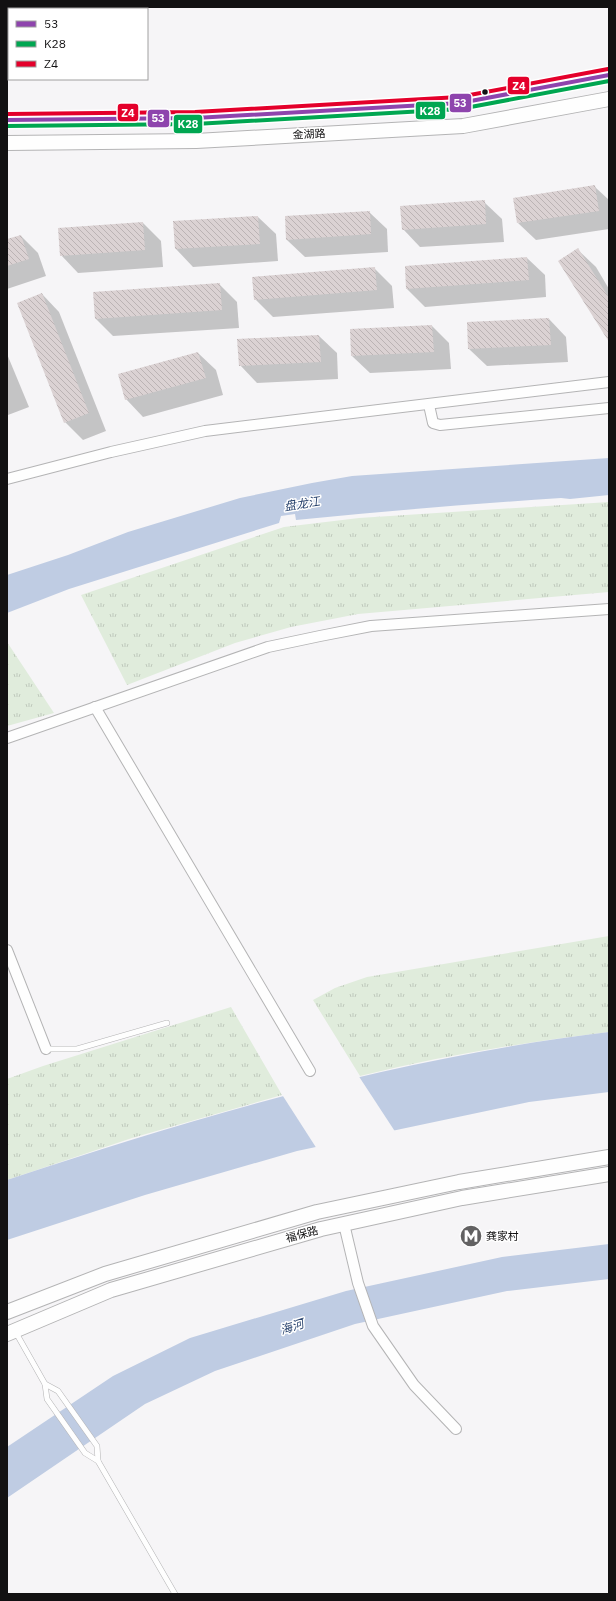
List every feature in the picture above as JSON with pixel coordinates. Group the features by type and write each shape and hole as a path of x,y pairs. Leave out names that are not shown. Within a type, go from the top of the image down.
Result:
{"main road":[{"name":"金湖路","path":"7,120 195,118 460,103 609,75"},
{"name":"金湖路","path":"7,143 196,141 463,126 609,99"},
{"name":"福保路","path":"7,1312 105,1274 317,1212 459,1182 609,1157"},
{"name":"福保路","path":"11,1332 111,1290 258,1246 344,1224 462,1198 609,1174"}],"street":[{"path":"7,479 111,452 205,431 609,382"},
{"path":"429,405 433,423 440,425 609,408"},
{"path":"7,738 268,647 371,626 609,609"},
{"path":"95,708 310,1071"},
{"path":"7,950 46,1049"},
{"path":"344,1224 358,1283 373,1326 414,1385 456,1429"}],"lane":[{"path":"46,1049 77,1050 167,1023"},
{"path":"11,1332 45,1384 47,1399 51,1405 84,1453 98,1461"},
{"path":"45,1384 58,1391 97,1446 98,1461 175,1594"}],"green space":[{"path":"609,502 609,592 358,614 291,627 235,643 127,685 81,595 284,527 359,518"},
{"path":"7,642 54,713 7,726"},
{"path":"609,936 609,1032 484,1050 360,1076 313,1000 335,988 367,977"},
{"path":"231,1007 282,1095 132,1138 7,1180 7,1079 43,1066"}],"water":[{"name":"盘龙江","path":"609,458 609,495 570,499 561,498 461,505 296,520 295,514 281,516 279,523 69,589 7,613 7,575 68,555 128,532 240,498 352,476"},
{"path":"609,1032 609,1092 529,1102 297,1151 145,1195 7,1240 7,1180 229,1111 380,1072 455,1056"},
{"name":"海河","path":"609,1244 609,1279 507,1291 355,1324 215,1371 145,1404 7,1498 7,1447 113,1376 190,1338 346,1291 502,1257"}],"pier":[{"path":"358,1075 396,1133 317,1149 281,1093"}],"building":[{"path":"595,185 599,211 517,223 513,198"},
{"path":"485,200 486,224 402,230 400,206"},
{"path":"370,211 371,234 286,240 285,216"},
{"path":"258,216 260,244 175,249 173,221"},
{"path":"143,222 145,250 60,256 58,228"},
{"path":"21,235 29,259 7,266 7,239"},
{"path":"578,248 609,298 609,342 558,261"},
{"path":"527,257 529,280 406,289 405,266"},
{"path":"375,267 377,290 254,300 252,277"},
{"path":"220,283 222,310 95,319 93,292"},
{"path":"42,293 89,413 64,423 17,303"},
{"path":"549,318 551,345 468,349 467,322"},
{"path":"432,325 434,352 351,356 350,329"},
{"path":"319,335 321,362 239,366 237,339"},
{"path":"198,352 206,378 125,400 118,374"}],"transit line":[{"name":"Z4","path":"7,114 195,112 459,97 608,69"},
{"name":"53","path":"7,120 195,118 460,103 609,75"},
{"name":"K28","path":"7,126 195,124 460,109 609,81"}],"place":[{"name":"龚家村","path":"471,1236"}]}
